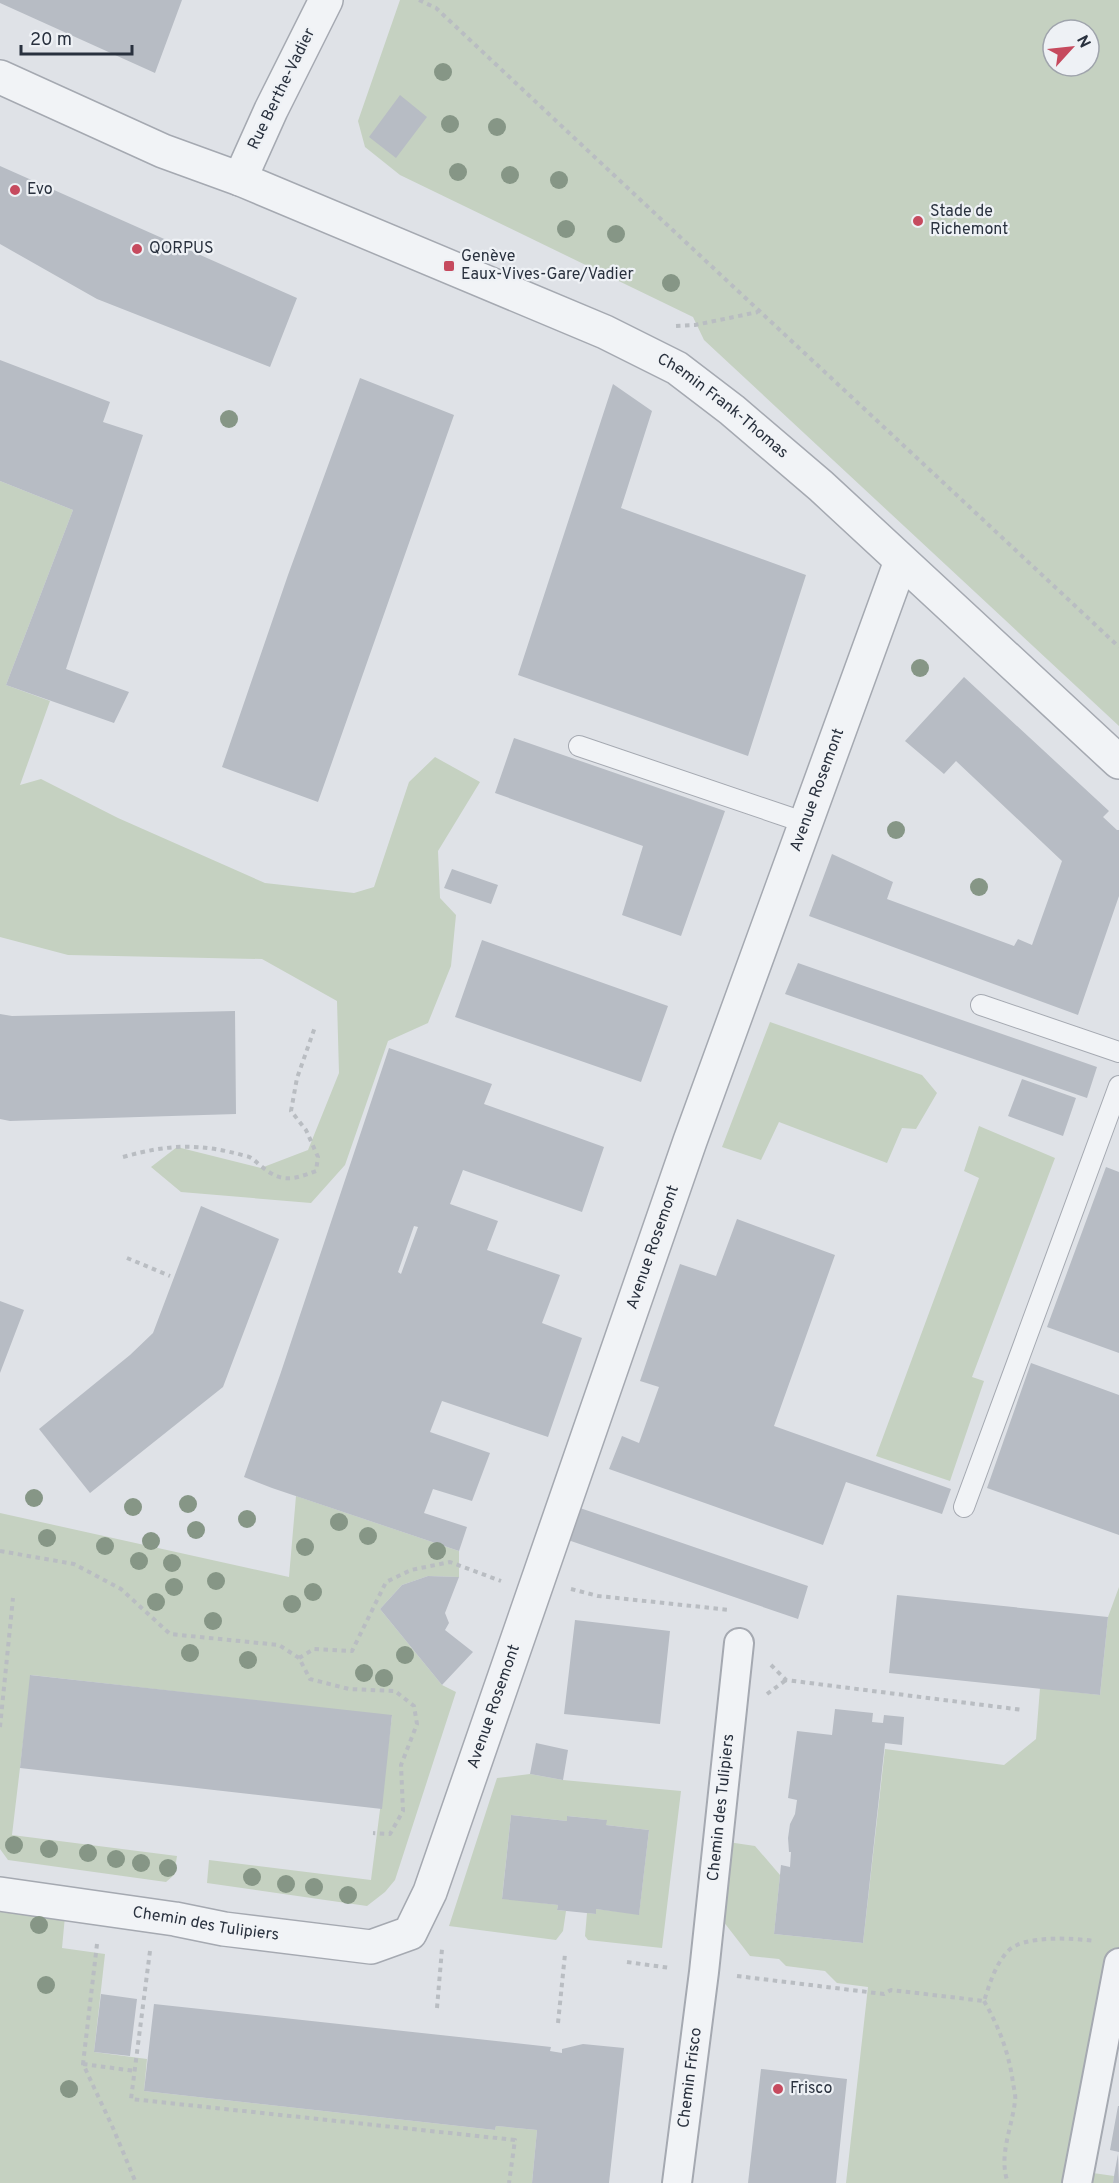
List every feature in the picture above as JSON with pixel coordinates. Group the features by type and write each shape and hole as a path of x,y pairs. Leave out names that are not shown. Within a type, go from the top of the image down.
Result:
{"street":[{"name":"Rue Berthe-Vadier","path":"240,179 271,110 326,0"},
{"name":"Chemin Frank-Thomas","path":"0,76 163,151 240,179 605,332 677,368 732,410 794,463 1119,762"},
{"name":"Avenue Rosemont","path":"424,1938 430,1892 653,1246 901,561"},
{"name":"Chemin des Tulipiers","path":"704,1972 739,1643"},
{"name":"Chemin des Tulipiers","path":"0,1894 175,1919 224,1929 371,1947 424,1938"},
{"path":"1077,2183 1119,1963"},
{"name":"Chemin Frisco","path":"677,2183 704,1972"}],"lane":[{"path":"579,746 806,824"},
{"path":"981,1005 1119,1052"},
{"path":"964,1507 1119,1086"}],"path":[{"path":"419,0 436,8 758,312 883,425 1119,647"},
{"path":"695,325 758,312"},
{"path":"123,1157 156,1148 193,1145 249,1156 274,1177 297,1179 316,1172 318,1157 306,1130 291,1111 297,1078 315,1027"},
{"path":"127,1258 170,1276"},
{"path":"0,1551 74,1564 121,1589 170,1634 279,1645 299,1658 310,1679 349,1689 395,1691 414,1706 417,1724 400,1765 403,1811 390,1834 373,1833"},
{"path":"299,1658 314,1649 352,1651 386,1582 411,1570 450,1562 510,1584"},
{"path":"562,1586 598,1596 740,1612 739,1643"},
{"path":"0,1727 13,1598"},
{"path":"786,1680 1023,1710"},
{"path":"424,1938 442,1949 437,2008"},
{"path":"984,2001 995,1970 1010,1948 1034,1940 1073,1938 1096,1942"},
{"path":"97,1940 83,2064 136,2183"},
{"path":"151,1945 131,2099 515,2140 509,2183"},
{"path":"558,2023 565,1954"},
{"path":"627,1962 884,1994 891,1990 984,2001"},
{"path":"984,2001 994,2018 1010,2059 1016,2099 1008,2130 1003,2171 1008,2183"},
{"path":"83,2064 135,2072"}],"green space":[{"path":"400,0 1119,0 1119,726 704,340 693,317 400,175 365,147 358,121"},
{"path":"0,481 73,510 6,685 50,701 20,785 41,779 118,818 265,883 354,893 374,887 409,782 435,757 480,782 438,851 440,898 456,915 451,966 428,1023 388,1041 345,1165 311,1203 181,1192 151,1167 177,1147 261,1168 308,1150 339,1073 337,1001 262,959 68,955 0,937"},
{"path":"770,1022 922,1075 937,1093 916,1129 902,1128 887,1163 779,1122 761,1160 722,1147"},
{"path":"979,1126 1055,1158 972,1377 984,1381 950,1481 876,1456 979,1178 964,1171"},
{"path":"296,1496 459,1551 459,1577 428,1576 402,1585 380,1609 442,1685 456,1692 395,1880 385,1892 367,1906 207,1883 209,1860 371,1880 392,1716 31,1675 12,1835 177,1856 174,1875 166,1882 8,1860 0,1849 0,1513 289,1577"},
{"path":"1119,1587 1119,2036 1093,2173 1114,2176 1113,2183 846,2183 868,1987 837,1983 825,1971 786,1966 779,1959 750,1956 723,1921 728,1891 723,1883 728,1842 755,1846 780,1875 774,1934 863,1943 885,1749 1004,1765 1036,1739 1040,1688 1100,1695 1108,1617"},
{"path":"530,1774 563,1780 681,1791 662,1948 588,1940 585,1936 587,1913 596,1914 596,1909 639,1914 649,1830 606,1825 606,1820 568,1816 567,1821 511,1815 502,1898 558,1905 557,1910 566,1911 563,1931 556,1940 449,1926 497,1778"},
{"path":"0,1908 65,1916 62,1948 105,1954 94,2052 147,2059 144,2091 495,2130 496,2126 537,2130 532,2183 0,2183"}],"building":[{"path":"0,0 182,0 155,73 0,3"},
{"path":"400,95 427,117 396,158 369,137"},
{"path":"0,166 297,298 270,367 97,299 0,244"},
{"path":"0,360 110,402 103,422 143,435 66,669 129,692 114,723 6,685 73,510 0,481"},
{"path":"360,378 454,415 318,802 222,767 288,575"},
{"path":"613,384 652,411 621,508 806,575 748,756 518,675"},
{"path":"964,677 1109,811 1103,817 1119,830 1119,896 1078,1015 809,916 832,854 893,882 887,899 1014,946 1018,939 1032,945 1062,861 956,761 944,774 905,741"},
{"path":"514,738 725,811 681,936 622,915 643,846 495,793"},
{"path":"452,869 498,885 491,904 444,888"},
{"path":"482,940 668,1006 641,1082 455,1017"},
{"path":"798,963 1097,1067 1087,1098 785,994"},
{"path":"235,1011 236,1114 10,1121 0,1119 0,1014 12,1016"},
{"path":"389,1048 492,1084 484,1104 604,1147 582,1212 463,1170 450,1204 498,1221 487,1250 560,1275 542,1323 582,1338 548,1437 442,1401 430,1432 490,1453 472,1501 433,1489 424,1513 467,1527 459,1551 244,1477","holes":["414,1226 418,1227 401,1274 398,1272"]},
{"path":"1022,1079 1076,1098 1063,1136 1008,1116"},
{"path":"1106,1167 1119,1172 1119,1353 1047,1327"},
{"path":"201,1206 279,1239 223,1387 90,1493 39,1429 130,1355 153,1333"},
{"path":"737,1219 835,1255 774,1426 951,1489 942,1514 846,1482 823,1545 609,1469 622,1436 639,1443 659,1387 640,1381 680,1264 716,1276"},
{"path":"0,1301 24,1310 0,1373"},
{"path":"1031,1363 1119,1395 1119,1535 987,1488"},
{"path":"580,1508 808,1586 798,1619 568,1540"},
{"path":"428,1576 459,1577 445,1613 449,1623 445,1630 473,1652 442,1685 380,1609 402,1585"},
{"path":"897,1595 1108,1617 1100,1695 889,1673"},
{"path":"575,1620 670,1631 660,1724 564,1714"},
{"path":"30,1675 392,1715 382,1809 20,1768"},
{"path":"835,1709 873,1713 872,1722 883,1723 884,1715 904,1717 902,1745 885,1743 863,1943 774,1934 781,1865 790,1867 791,1852 789,1852 788,1838 797,1800 788,1798 797,1731 832,1735"},
{"path":"536,1743 568,1750 563,1780 530,1774"},
{"path":"511,1815 567,1821 567,1816 607,1820 606,1825 649,1830 639,1915 596,1909 596,1914 557,1910 558,1905 502,1899"},
{"path":"101,1994 137,1999 130,2056 94,2052"},
{"path":"154,2004 551,2047 550,2051 562,2053 562,2049 583,2044 624,2048 609,2183 532,2183 537,2130 496,2126 495,2130 144,2091"},
{"path":"761,2069 847,2079 836,2183 748,2183"},
{"path":"1119,2106 1119,2152 1110,2150"},
{"path":"1118,2154 1119,2183 1113,2183 1114,2176"}],"place":[{"name":"Evo","path":"15,190"},
{"name":"Stade de Richemont","path":"918,221"},
{"name":"QORPUS","path":"137,249"},
{"name":"Genève Eaux-Vives-Gare/Vadier","path":"449,266"},
{"name":"Frisco","path":"778,2089"}]}
